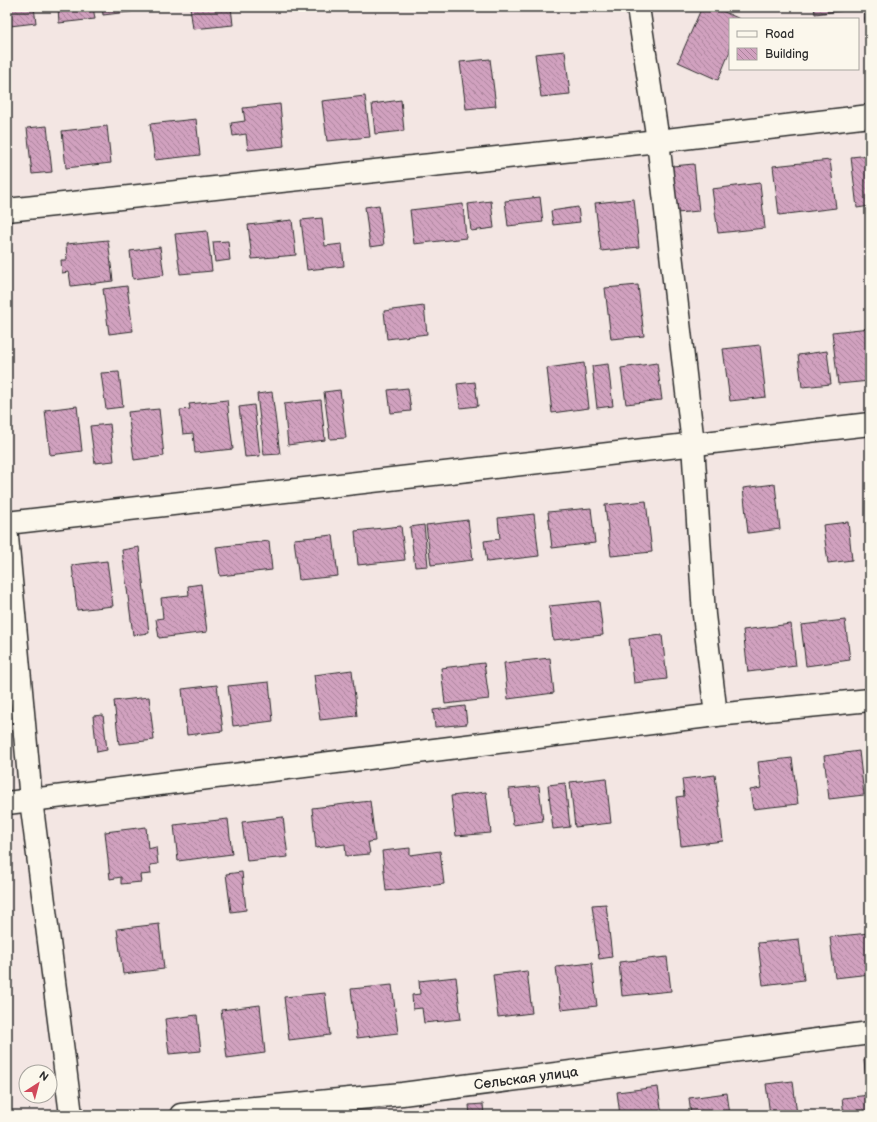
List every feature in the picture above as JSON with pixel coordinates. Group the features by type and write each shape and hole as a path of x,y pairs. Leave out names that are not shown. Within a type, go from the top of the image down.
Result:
{"street":[{"path":"638,7 658,141 693,444 704,615 716,715"},
{"path":"7,210 658,141 870,116"},
{"path":"7,523 870,424"},
{"path":"7,537 32,800 71,1115"},
{"path":"7,803 716,715 870,700"},
{"name":"Сельская улица","path":"181,1115 402,1094 870,1033"}],"building":[{"path":"8,7 34,7 36,23 10,26"},
{"path":"58,7 93,7 95,19 59,23"},
{"path":"102,7 137,7 137,11 103,15"},
{"path":"190,7 231,7 233,25 193,29"},
{"path":"702,7 713,7 738,18 729,18 729,53 718,80 678,62"},
{"path":"814,7 846,7 847,10 815,14"},
{"path":"864,14 870,14 870,62"},
{"path":"565,51 570,94 541,97 535,54"},
{"path":"490,59 496,106 466,109 460,62"},
{"path":"365,96 370,137 327,141 322,101"},
{"path":"401,100 404,131 375,134 372,104"},
{"path":"280,104 284,146 248,150 246,134 233,136 231,123 245,121 243,108"},
{"path":"196,119 200,155 155,160 150,124"},
{"path":"47,126 52,172 32,174 27,128"},
{"path":"107,126 111,163 66,168 62,131"},
{"path":"870,155 870,206 857,208 851,157"},
{"path":"830,160 836,208 779,215 773,166"},
{"path":"694,164 699,211 677,213 672,166"},
{"path":"760,183 765,228 718,233 712,189"},
{"path":"540,197 543,222 508,226 505,201"},
{"path":"634,199 639,247 601,251 595,203"},
{"path":"491,201 494,228 471,231 468,204"},
{"path":"463,204 466,238 414,244 410,210"},
{"path":"379,205 384,245 370,247 365,207"},
{"path":"578,207 580,222 553,225 551,211"},
{"path":"322,218 325,246 342,244 344,266 307,270 301,220"},
{"path":"292,220 296,255 252,259 248,225"},
{"path":"207,231 212,271 180,274 175,234"},
{"path":"108,240 113,281 71,286 69,272 62,273 61,260 67,260 66,244"},
{"path":"228,241 230,260 215,262 213,242"},
{"path":"160,247 164,275 133,279 130,251"},
{"path":"638,285 644,336 611,339 605,288"},
{"path":"127,286 133,331 109,334 103,289"},
{"path":"424,306 427,334 387,339 384,311"},
{"path":"870,328 870,381 838,384 832,332"},
{"path":"760,345 766,397 730,401 723,349"},
{"path":"827,351 831,384 802,387 798,355"},
{"path":"584,363 589,408 552,413 547,368"},
{"path":"657,363 662,400 626,404 621,368"},
{"path":"608,364 613,406 597,408 592,366"},
{"path":"119,372 123,407 106,409 101,373"},
{"path":"475,382 478,406 460,408 457,384"},
{"path":"408,388 411,411 391,413 388,390"},
{"path":"340,390 346,438 330,439 324,392"},
{"path":"272,392 280,454 264,455 257,394"},
{"path":"227,400 233,449 195,453 193,433 183,434 180,410 190,409 189,404"},
{"path":"321,400 325,440 288,445 284,404"},
{"path":"254,405 260,456 245,457 239,407"},
{"path":"77,406 82,451 50,455 45,410"},
{"path":"159,409 164,456 134,460 128,412"},
{"path":"110,424 114,461 95,463 90,426"},
{"path":"775,484 780,529 748,533 743,488"},
{"path":"646,501 652,552 611,556 605,505"},
{"path":"591,508 595,543 552,548 548,512"},
{"path":"534,514 539,556 487,562 484,541 500,539 498,518"},
{"path":"468,520 473,560 431,565 426,525"},
{"path":"848,522 852,560 828,563 823,525"},
{"path":"424,525 428,566 415,567 410,527"},
{"path":"401,526 405,560 358,565 355,531"},
{"path":"333,535 338,576 299,580 294,539"},
{"path":"269,541 272,570 220,576 216,547"},
{"path":"139,547 149,633 133,635 122,550"},
{"path":"107,561 113,606 77,610 72,565"},
{"path":"201,584 207,632 159,638 156,619 163,618 161,598 189,595 188,586"},
{"path":"599,601 603,635 553,640 549,606"},
{"path":"845,620 850,660 806,666 801,625"},
{"path":"791,624 796,666 748,672 743,630"},
{"path":"662,635 667,679 634,683 629,639"},
{"path":"550,658 554,693 508,699 504,663"},
{"path":"484,663 489,699 445,704 441,668"},
{"path":"352,670 357,716 320,720 314,675"},
{"path":"269,682 273,721 233,726 228,686"},
{"path":"217,685 223,731 187,735 182,689"},
{"path":"149,697 154,740 119,744 114,701"},
{"path":"465,706 467,724 435,727 433,710"},
{"path":"103,715 107,750 97,752 93,716"},
{"path":"859,751 864,795 829,799 824,756"},
{"path":"792,758 798,804 753,809 750,790 761,788 758,762"},
{"path":"715,775 723,841 681,846 676,797 684,796 682,779"},
{"path":"606,778 611,823 575,827 570,782"},
{"path":"565,783 570,827 553,829 548,785"},
{"path":"539,786 543,821 513,825 509,789"},
{"path":"486,792 491,833 456,836 451,796"},
{"path":"370,801 375,841 368,842 370,854 346,856 345,844 316,848 312,808"},
{"path":"283,817 288,857 247,861 242,822"},
{"path":"228,819 232,854 178,861 174,825"},
{"path":"146,827 148,849 156,847 158,864 150,865 151,874 140,875 141,882 121,884 121,877 110,879 105,832"},
{"path":"410,848 410,855 440,851 444,884 386,891 382,851"},
{"path":"242,872 246,910 231,912 226,874"},
{"path":"606,904 612,957 599,959 592,905"},
{"path":"159,924 164,969 123,974 117,929"},
{"path":"869,933 870,974 835,978 830,937"},
{"path":"799,939 804,980 763,985 758,943"},
{"path":"667,957 671,991 622,996 619,962"},
{"path":"592,963 597,1006 561,1010 556,967"},
{"path":"527,971 532,1013 498,1017 493,975"},
{"path":"456,977 461,1019 424,1023 422,1008 413,1009 412,995 420,994 419,981"},
{"path":"392,985 398,1033 357,1038 351,989"},
{"path":"325,993 330,1035 289,1040 284,997"},
{"path":"260,1005 265,1053 227,1058 221,1010"},
{"path":"197,1015 201,1051 169,1054 165,1019"},
{"path":"870,1059 870,1083 866,1083 864,1060"},
{"path":"793,1081 797,1115 770,1115 766,1084"},
{"path":"658,1087 662,1115 620,1115 617,1092"},
{"path":"727,1093 730,1115 691,1115 689,1098"},
{"path":"870,1095 870,1115 844,1115 842,1098"},
{"path":"483,1104 484,1115 470,1115 469,1105"},
{"path":"527,1112 527,1115 501,1115"}]}
